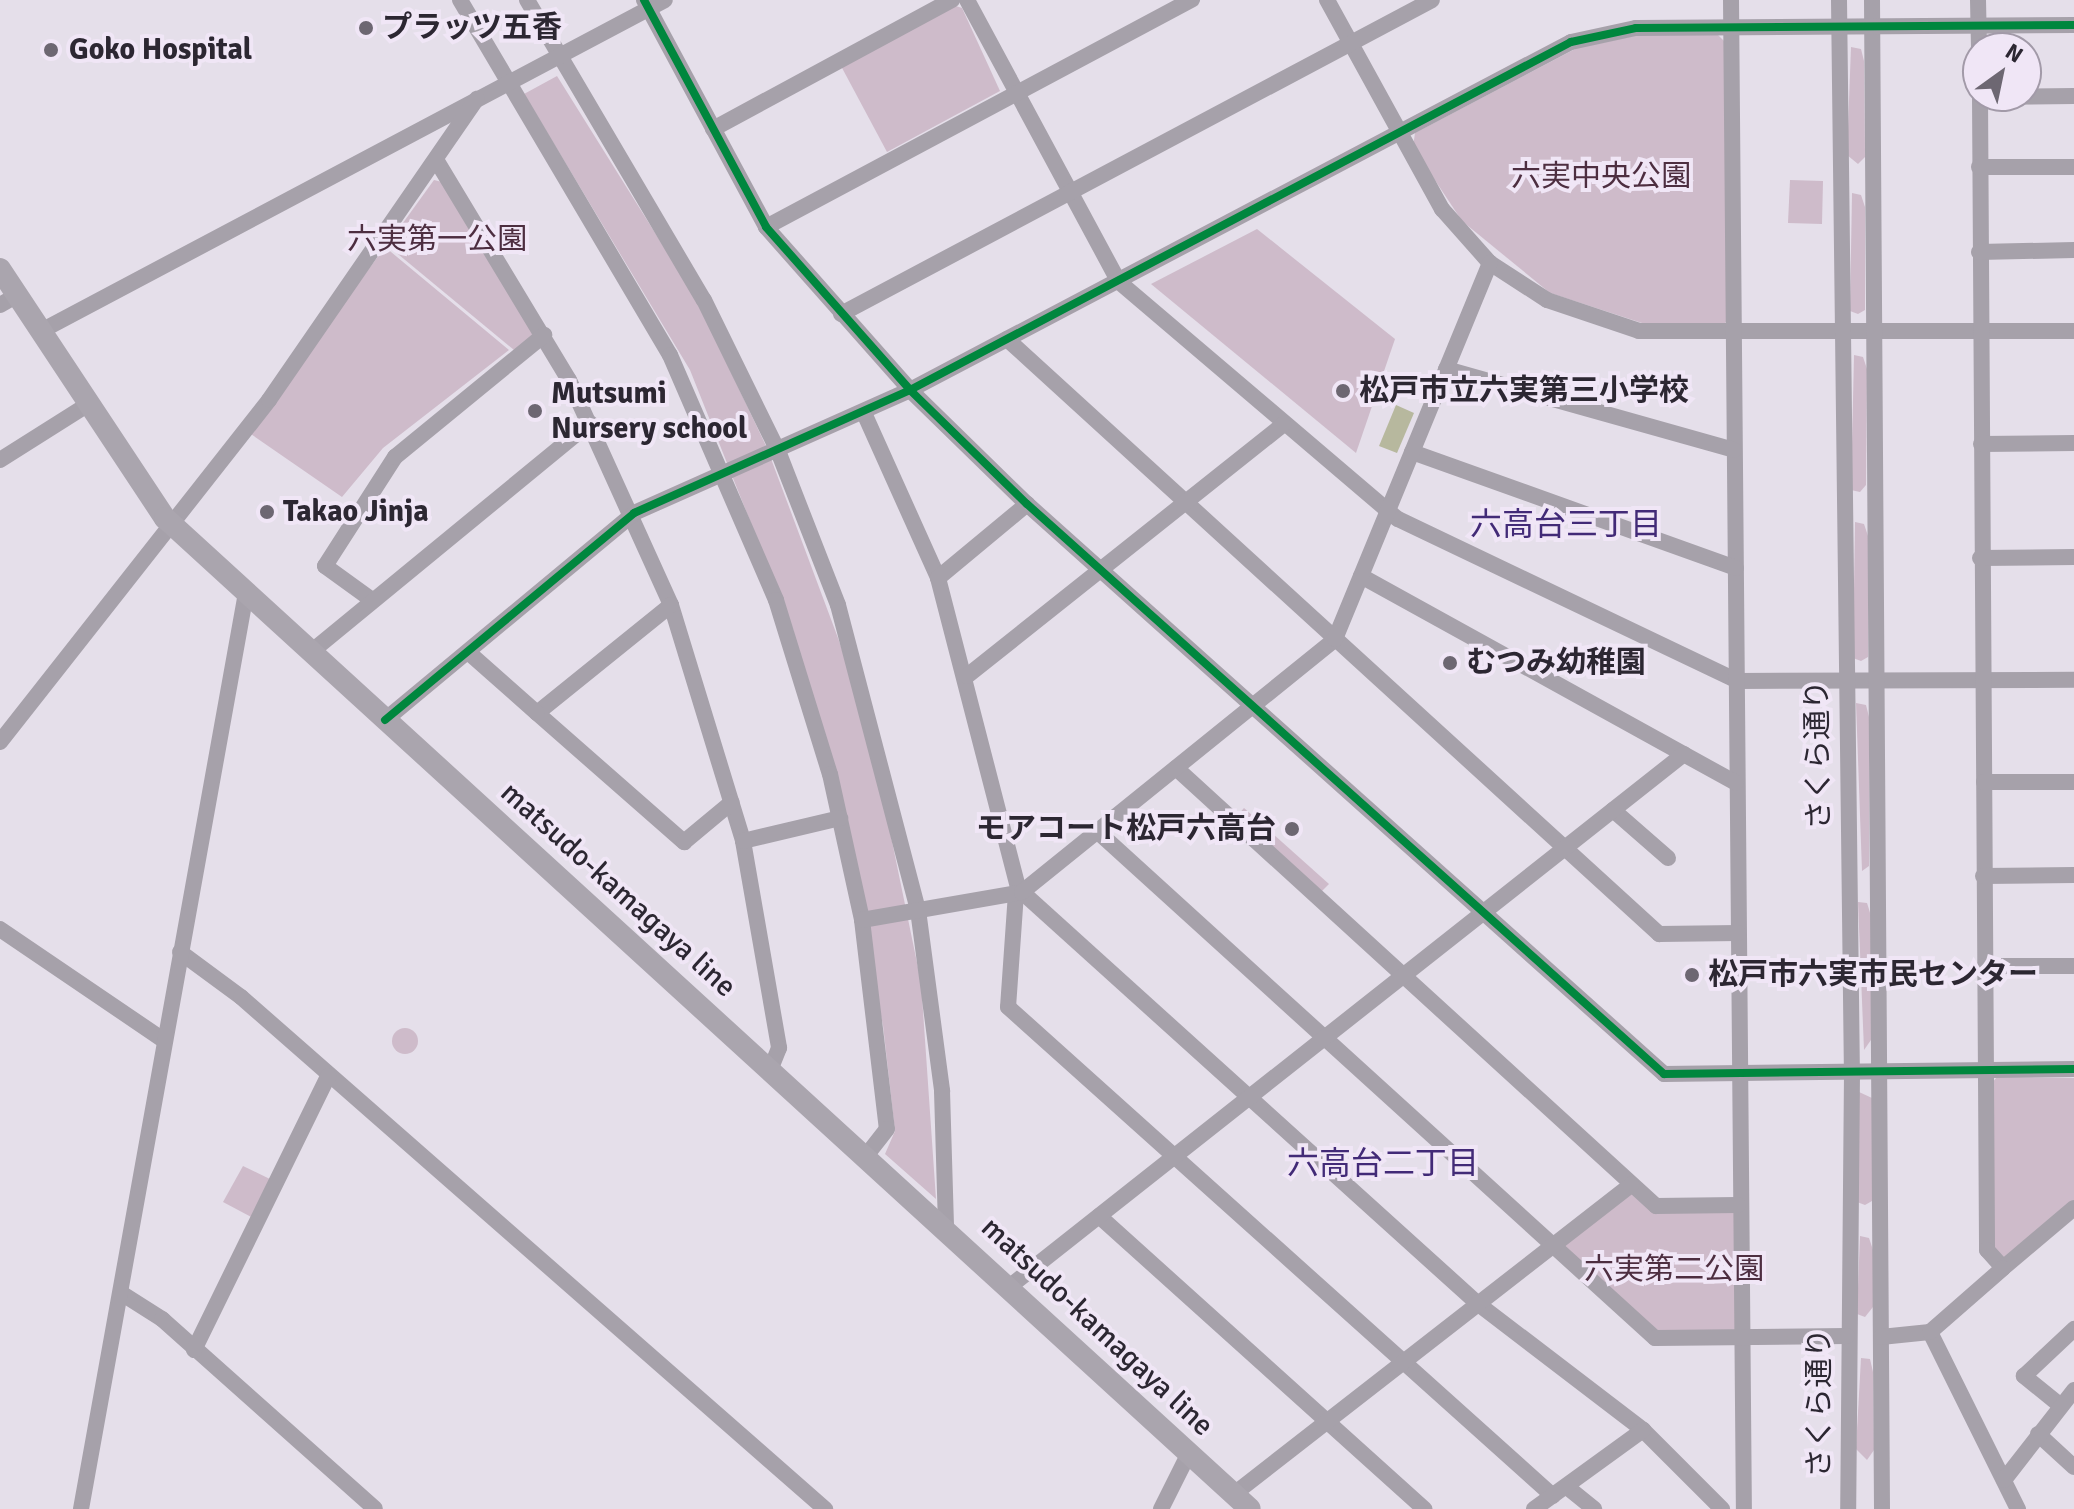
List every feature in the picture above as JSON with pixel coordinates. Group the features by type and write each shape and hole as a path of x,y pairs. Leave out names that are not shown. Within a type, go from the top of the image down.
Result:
{"main road":[{"name":"matsudo-kamagaya line","path":"0,269 8,300 41,331 87,405 173,526 771,1068 1242,1501"}],"street":[{"path":"460,0 647,312 726,474 792,648 840,818 862,920 887,1129 866,1156"},
{"path":"527,0 704,300 778,451 856,657 918,910 942,1091 946,1229"},
{"path":"41,331 561,55 647,4 665,0"},
{"path":"713,129 952,0"},
{"path":"967,0 1118,281 1388,512 1737,681 2074,680"},
{"path":"766,227 1192,0"},
{"path":"1327,0 1397,134 1442,209 1490,263 1591,318 1639,331 1734,335 2074,331"},
{"path":"841,314 1432,0"},
{"path":"1731,0 1738,1205 1744,1509"},
{"name":"さくら通り","path":"1839,0 1840,332 1852,1073 1847,1336 1848,1509"},
{"name":"さくら通り","path":"1872,0 1882,1509"},
{"path":"1978,0 1978,32"},
{"path":"647,4 766,227 910,390 1027,504 1664,1074 2074,1069"},
{"path":"385,720 634,513 910,390 1571,42 1636,28 2074,25"},
{"path":"2042,96 2074,96"},
{"path":"0,742 173,526 438,163 477,99"},
{"path":"1980,112 1980,558 1987,1250 2003,1268"},
{"path":"438,163 544,335 634,513 671,605 743,841 779,1048 771,1068"},
{"path":"1979,167 2074,167"},
{"path":"1979,252 2074,250"},
{"path":"862,920 1019,892 1254,708 1335,639 1490,263"},
{"path":"372,600 325,566 395,457 544,335"},
{"path":"1007,339 1181,506 1335,639 1659,934 1738,933"},
{"path":"1446,369 1734,450"},
{"path":"0,460 87,405"},
{"path":"864,413 938,578 967,676 1019,892 1008,1007 1403,1362 1560,1491 1594,1509"},
{"path":"311,652 590,423"},
{"path":"967,676 1283,425"},
{"path":"1981,444 2074,443"},
{"path":"1412,452 1736,568"},
{"path":"938,578 1027,504"},
{"path":"1980,558 2074,557"},
{"path":"1361,576 1736,783"},
{"path":"81,1509 246,593"},
{"path":"537,713 671,605"},
{"path":"468,652 684,842 732,802"},
{"path":"1009,1287 1684,754"},
{"path":"1176,768 1656,1206 1738,1205"},
{"path":"1984,782 2074,782"},
{"path":"1613,810 1668,858"},
{"path":"743,841 840,818"},
{"path":"1097,831 1327,1036 1655,1338 1847,1336"},
{"path":"1983,876 2074,875"},
{"path":"1019,892 1477,1303 1643,1430 1722,1509"},
{"path":"0,929 165,1041"},
{"path":"180,952 328,1076 825,1509"},
{"path":"1985,966 2074,966"},
{"path":"194,1350 328,1076"},
{"path":"1242,1501 1326,1421 1632,1184"},
{"path":"1881,1337 1930,1332 2074,1208"},
{"path":"1099,1216 1424,1509"},
{"path":"121,1293 194,1350 375,1509"},
{"path":"2061,1406 2024,1376 2074,1329"},
{"path":"1930,1332 2018,1509"},
{"path":"2004,1480 2074,1390"},
{"path":"1534,1509 1643,1430"},
{"path":"2038,1434 2074,1467"},
{"path":"1161,1509 1189,1453"}],"green space":[{"path":"953,5 962,8 1000,91 887,152 841,66"},
{"name":"六実中央公園","path":"1638,35 1718,35 1727,44 1728,320 1721,327 1642,323 1550,293 1462,221 1413,147 1415,133 1577,48"},
{"path":"1851,47 1861,49 1864,61 1865,157 1858,164 1847,155"},
{"path":"557,76 697,300 767,448 838,638 869,730 921,982 936,1199 885,1154 895,1131 883,1025 793,629 690,370 524,94"},
{"name":"六実第一公園","path":"434,180 446,183 533,328 532,338 514,350 387,245"},
{"path":"1790,180 1823,181 1822,224 1788,223"},
{"path":"1852,193 1861,195 1865,207 1865,310 1858,314 1850,311"},
{"path":"1257,229 1395,339 1356,453 1151,284"},
{"path":"385,247 509,350 383,448 342,497 248,432"},
{"path":"1854,355 1863,357 1867,369 1866,485 1860,492 1851,490"},
{"path":"1855,522 1864,524 1868,536 1868,657 1861,661 1853,658"},
{"path":"1856,703 1866,705 1869,717 1869,866 1862,871"},
{"path":"1244,808 1329,884 1321,892 1237,816"},
{"path":"1858,902 1867,903 1871,916 1871,1040 1864,1050"},
{"path":"405,1028 414,1032 418,1041 414,1050 405,1054 396,1050 392,1041 396,1032"},
{"path":"1997,1077 2074,1078 2074,1208 2003,1268 1987,1250 1991,1084"},
{"path":"1859,1092 1872,1098 1872,1201 1865,1205 1857,1202"},
{"path":"243,1166 274,1181 255,1219 223,1202"},
{"name":"六実第二公園","path":"1632,1184 1656,1206 1738,1205 1742,1339 1655,1338 1553,1244"},
{"path":"1860,1236 1869,1238 1873,1250 1873,1307 1865,1317 1857,1314"},
{"path":"1861,1358 1870,1359 1873,1372 1874,1450 1867,1460 1856,1449"}],"shaded area":[{"path":"1396,405 1414,413 1397,453 1379,446"}],"cycle path":[{"path":"644,0 766,227 910,390 1027,504 1664,1074 2074,1069"},
{"path":"385,720 634,513 910,390 1571,42 1636,28 2074,25"}],"place":[{"name":"プラッツ五香","path":"366,28"},
{"name":"Goko Hospital","path":"51,50"},
{"name":"松戸市立六実第三小学校","path":"1343,391"},
{"name":"Mutsumi Nursery school","path":"535,411"},
{"name":"Takao Jinja","path":"267,512"},
{"name":"むつみ幼稚園","path":"1450,663"},
{"name":"モアコート松戸六高台","path":"1292,829"},
{"name":"松戸市六実市民センター","path":"1692,975"}],"district":[{"name":"六高台三丁目","path":"1566,525"},
{"name":"六高台二丁目","path":"1383,1164"}]}
